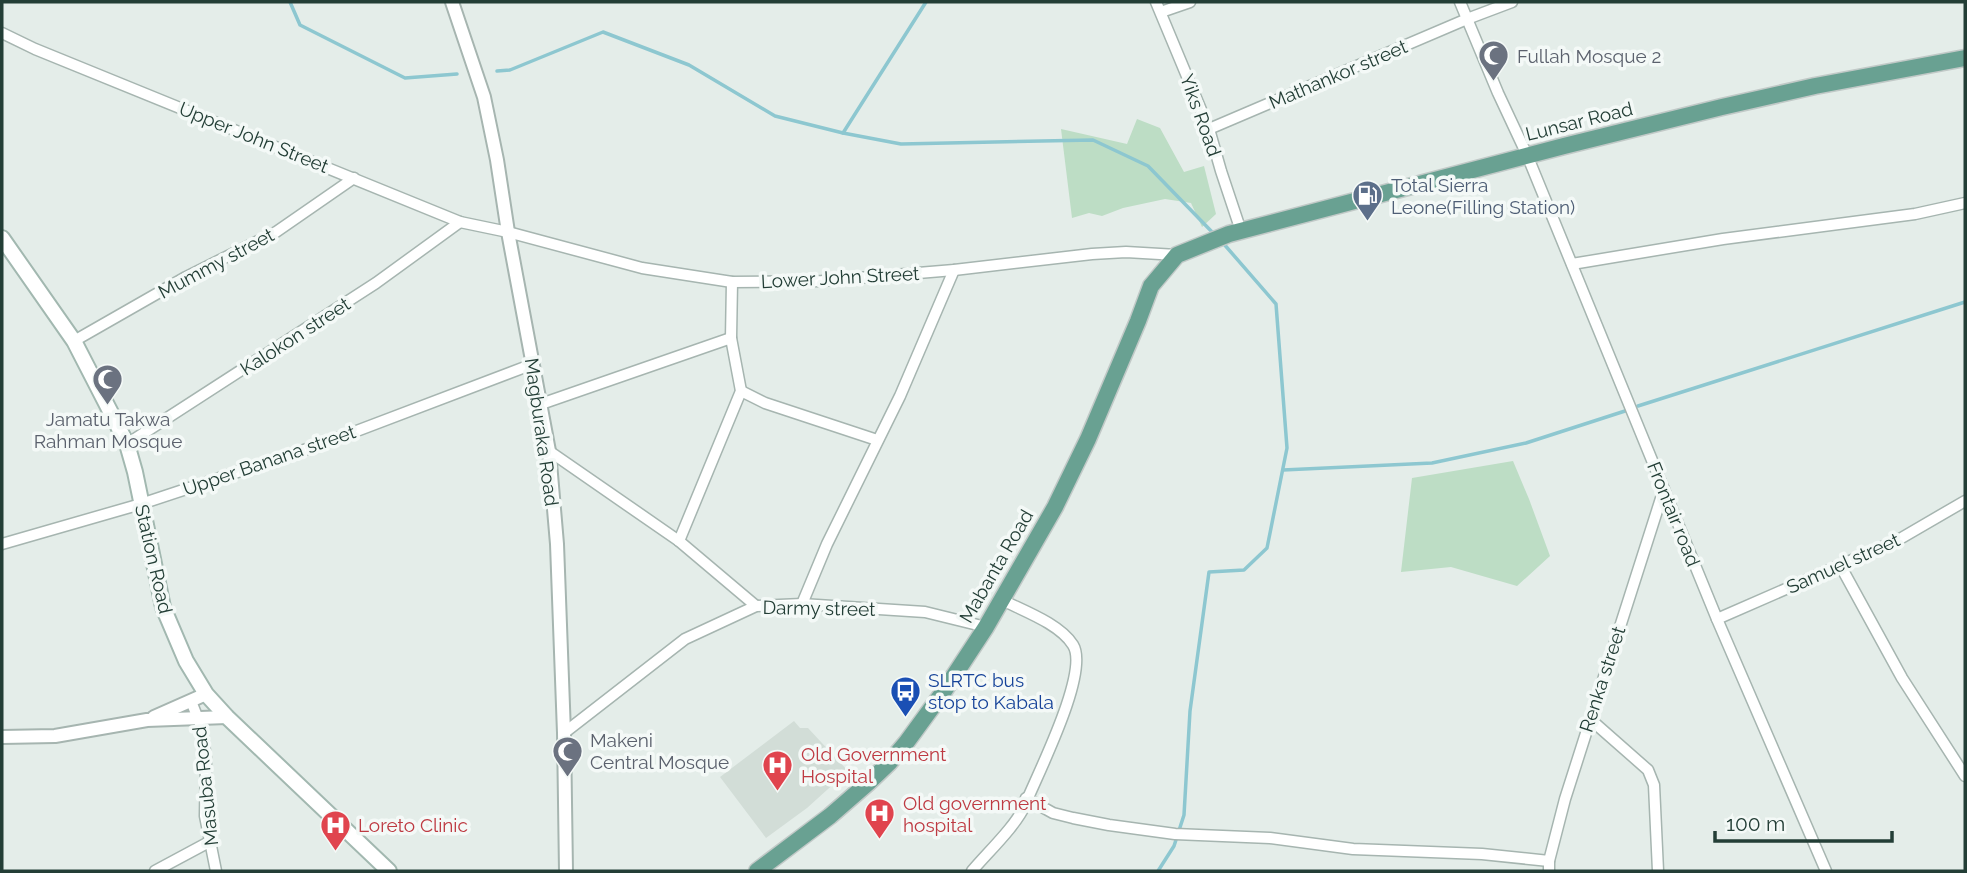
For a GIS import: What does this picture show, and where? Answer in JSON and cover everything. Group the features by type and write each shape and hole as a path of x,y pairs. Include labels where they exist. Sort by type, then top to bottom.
{"main road":[{"name":"Lunsar Road","path":"1207,242 1527,155 1723,107 1815,86 1965,58"},
{"name":"Station Road","path":"2,238 74,341 127,444 163,607 186,661 206,694 389,871"},
{"name":"Mabanta Road","path":"757,871 830,816 889,763 944,691 986,627 1055,507 1088,439 1151,286 1177,255 1207,242"}],"street":[{"name":"Magburaka Road","path":"452,2 484,97 549,451 557,544 566,871"},
{"name":"Yiks Road","path":"1156,2 1209,129 1235,233"},
{"path":"1161,12 1190,2"},
{"name":"Frontair road","path":"1461,2 1527,155 1717,619 1826,871"},
{"path":"1467,19 1512,2"},
{"name":"Mathankor street","path":"1209,129 1467,19"},
{"name":"Upper John Street","path":"2,33 35,49 460,222 508,232"},
{"name":"Mummy street","path":"74,341 186,277 276,232 354,178"},
{"path":"1572,264 1723,239 1915,214 1965,203"},
{"name":"Kalokon street","path":"127,444 376,283 460,222"},
{"name":"Lower John Street","path":"508,232 642,268 732,282 822,281 954,270 1092,254 1126,252 1177,255"},
{"path":"802,604 827,544 900,396 954,270"},
{"path":"679,541 741,391 731,338 732,282"},
{"path":"541,404 731,338"},
{"name":"Upper Banana street","path":"2,544 141,504 325,443 533,364"},
{"path":"741,391 765,403 877,440"},
{"path":"549,451 679,541 756,606"},
{"name":"Renka street","path":"1549,866 1564,799 1664,489"},
{"name":"Samuel street","path":"1717,619 1898,540 1965,501"},
{"path":"1840,565 1902,678 1965,776"},
{"path":"972,871 1025,804 1060,725 1077,666 1077,653 1066,635 1002,600"},
{"name":"Darmy street","path":"564,733 685,639 756,606 802,604 925,612 986,627"},
{"path":"147,720 206,694"},
{"name":"Masuba Road","path":"191,701 202,729 205,816 216,871"},
{"path":"2,737 55,736 147,720 227,717"},
{"path":"1590,719 1648,770 1654,785 1658,871"},
{"path":"1026,798 1053,813 1073,818 1178,834 1270,838 1353,849 1482,854 1549,866"},
{"path":"155,871 209,842"}],"shaded area":[{"name":"Old Government Hospital","path":"794,721 800,728 808,728 848,771 807,808 766,838 720,777"}],"green space":[{"path":"1137,119 1160,128 1184,172 1204,166 1216,214 1202,227 1191,203 1165,199 1123,208 1102,216 1089,213 1072,218 1061,129 1127,144"},
{"path":"1513,461 1550,556 1517,586 1451,567 1401,572 1412,478"}],"waterway":[{"path":"290,2 300,25 405,78 457,74"},
{"path":"843,133 926,2"},
{"path":"497,71 510,70 603,32 689,65 775,116 843,133 901,144 1093,140 1148,166 1215,235"},
{"path":"1158,871 1174,846 1184,815 1190,711 1209,572 1244,570 1267,548 1287,448 1276,304 1223,243"},
{"path":"1638,406 1965,302"},
{"path":"1283,470 1432,463 1526,443 1625,411"}],"place":[{"name":"Fullah Mosque 2","path":"1494,83"},
{"name":"Total Sierra Leone(Filling Station)","path":"1368,223"},
{"name":"Jamatu Takwa Rahman Mosque","path":"108,407"},
{"name":"SLRTC bus stop to Kabala","path":"905,718"},
{"name":"Makeni Central Mosque","path":"567,778"},
{"name":"Old Government Hospital","path":"778,792"},
{"name":"Old government hospital","path":"880,841"},
{"name":"Loreto Clinic","path":"335,852"}]}
